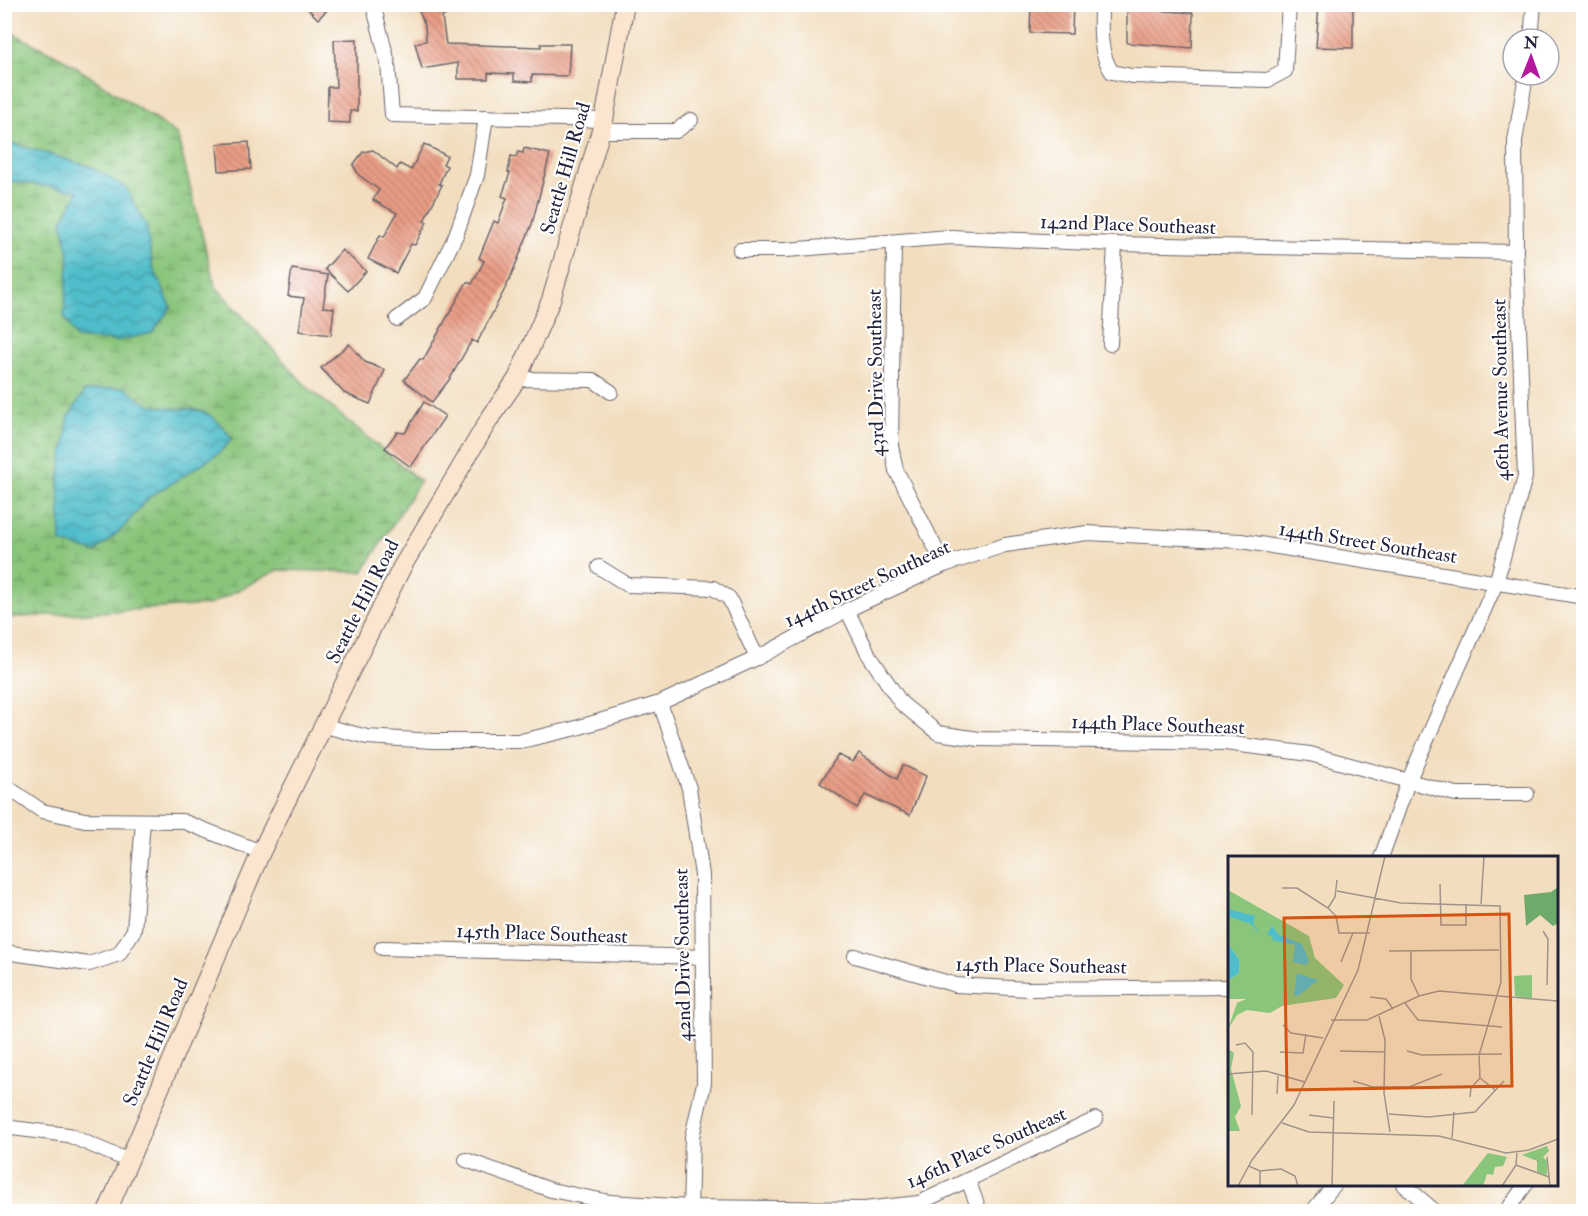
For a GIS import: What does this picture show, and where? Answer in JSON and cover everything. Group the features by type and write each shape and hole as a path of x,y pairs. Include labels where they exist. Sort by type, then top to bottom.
{"main road":[{"name":"Seattle Hill Road","path":"107,1212 261,852 402,567 490,418 518,379 551,300 603,126 625,4"}],"street":[{"path":"373,4 388,63 392,115 486,117 676,131 691,120"},
{"path":"1101,4 1100,42 1105,62 1112,72 1132,76 1268,80 1285,71 1289,4"},
{"path":"1532,27 1534,4"},
{"name":"46th Avenue Southeast","path":"1382,856 1408,782 1496,583 1525,477 1516,252 1515,141 1524,87"},
{"path":"397,319 425,298 456,235 477,175 486,117"},
{"name":"142nd Place Southeast","path":"740,250 786,250 950,237 1115,244 1516,252"},
{"name":"43rd Drive Southeast","path":"894,242 891,446 896,470 944,565"},
{"path":"1110,344 1115,244"},
{"path":"518,379 593,380 611,392"},
{"name":"144th Street Southeast","path":"325,726 367,737 434,741 521,741 573,729 660,703 757,658 847,610 944,565 1005,545 1087,533 1241,541 1584,597"},
{"path":"599,567 628,585 713,588 729,598 757,658"},
{"name":"144th Place Southeast","path":"847,610 869,655 901,703 938,733 979,739 1226,742 1310,754 1456,794 1527,794"},
{"name":"42nd Drive Southeast","path":"660,703 690,799 702,875 704,1083 692,1137 690,1209"},
{"path":"4,785 42,811 85,820 182,821 261,852"},
{"path":"4,952 89,964 119,954 134,930 143,822"},
{"name":"145th Place Southeast","path":"382,948 701,957"},
{"name":"145th Place Southeast","path":"855,956 956,985 1029,988 1228,987"},
{"name":"146th Place Southeast","path":"466,1160 551,1190 610,1202 690,1209 864,1209 919,1203 1096,1119"},
{"path":"4,1127 68,1136 129,1161"},
{"path":"968,1180 980,1212"},
{"path":"1311,1212 1334,1186"},
{"path":"1404,1186 1436,1212"},
{"path":"1506,1212 1525,1186"}],"green space":[{"path":"4,29 65,60 177,134 215,286 307,387 420,481 363,572 278,570 209,605 5,618"}],"water":[{"path":"4,141 92,167 125,187 146,225 153,267 171,307 152,333 116,341 76,338 64,316 69,255 62,221 78,191 5,180"},
{"path":"124,387 151,405 205,412 222,426 232,439 219,453 148,498 123,528 95,552 61,543 59,480 69,416 85,391"}],"building":[{"path":"303,4 333,4 318,19"},
{"path":"416,4 442,4 446,15 442,17 446,44 541,47 541,44 570,44 568,76 532,75 532,82 514,81 514,74 488,73 488,79 458,79 458,63 422,69 415,43 426,41 425,26"},
{"path":"1031,4 1073,4 1072,34 1030,33"},
{"path":"1319,4 1353,4 1353,48 1316,47"},
{"path":"1127,8 1193,13 1192,48 1127,43"},
{"path":"357,39 357,111 350,111 350,123 327,122 328,87 336,87 334,40"},
{"path":"249,142 251,169 219,171 217,144"},
{"path":"424,144 447,156 443,164 447,166 439,184 442,185 424,221 427,222 415,245 411,244 396,273 368,259 380,235 384,237 397,213 373,200 379,190 359,175 353,165 363,152 373,150 397,169 400,164 411,170"},
{"path":"524,148 550,154 532,224 509,281 477,343 472,340 449,380 432,402 404,380 420,359 423,360 467,282 472,284 484,261 479,258 494,221 498,223 507,198 502,196 510,173 508,172 511,156 516,157 518,152 523,153"},
{"path":"342,250 366,271 348,291 325,269"},
{"path":"292,269 328,275 323,307 334,308 331,335 299,331 304,298 288,296"},
{"path":"349,344 365,362 385,370 370,404 344,393 321,368"},
{"path":"424,402 445,416 411,467 385,448 397,432 405,433"},
{"path":"859,753 897,779 903,765 926,776 910,815 865,795 857,808 820,783 838,755 853,762"}]}
